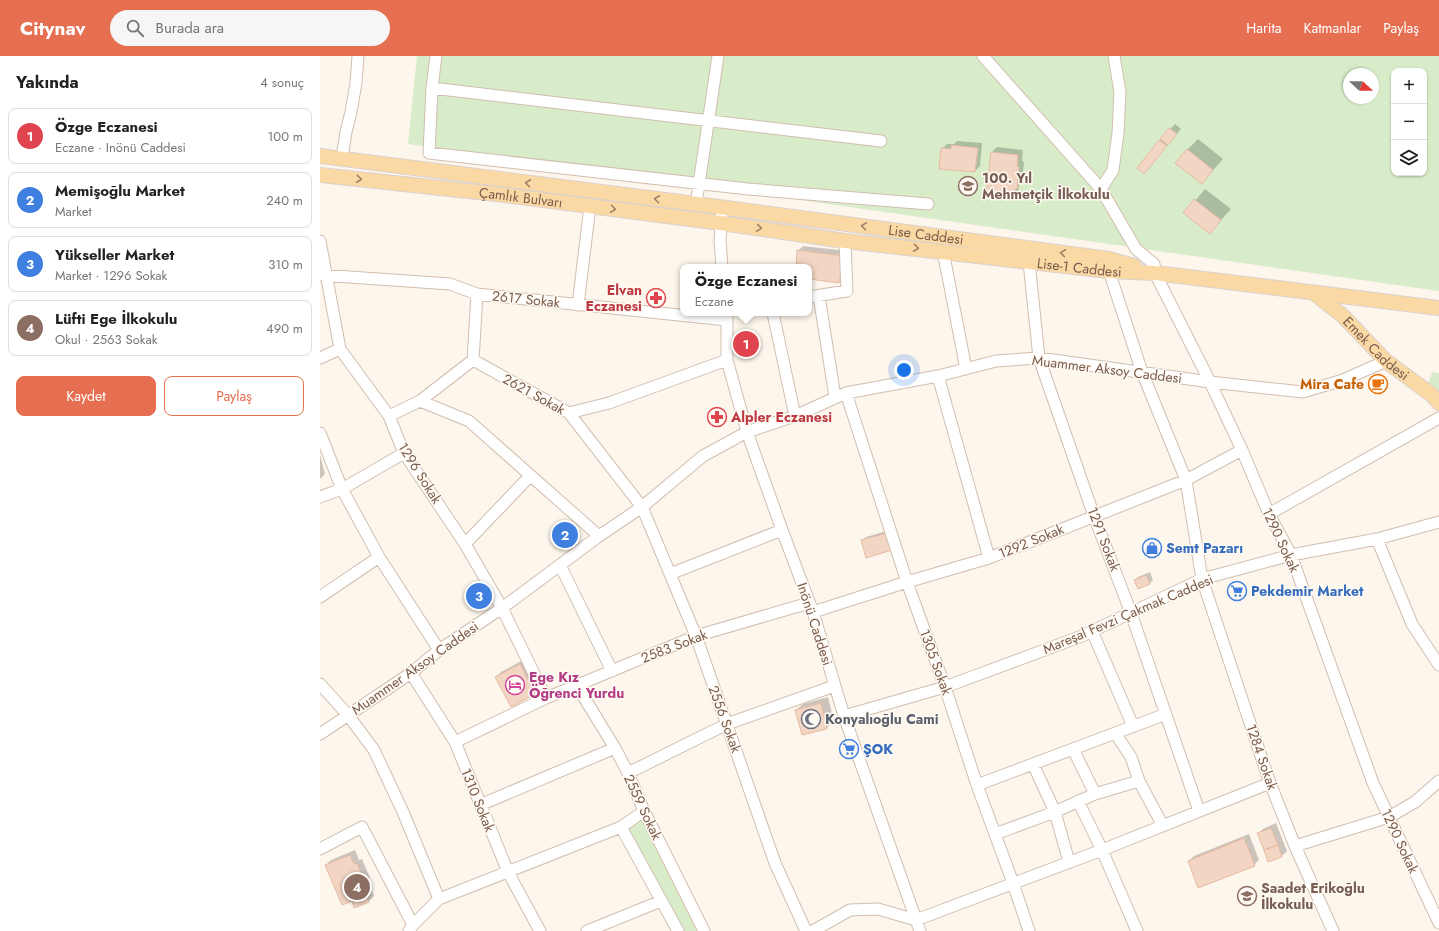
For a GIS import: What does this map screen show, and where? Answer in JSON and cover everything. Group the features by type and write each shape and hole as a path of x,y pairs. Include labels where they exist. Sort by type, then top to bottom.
{"main road":[{"name":"Çamlık Bulvarı","path":"320,156 696,204"},
{"name":"Çamlık Bulvarı","path":"320,175 496,194 720,223"},
{"name":"Lise Caddesi","path":"696,204 1109,259 1155,273"},
{"name":"Lise-1 Caddesi","path":"720,223 845,241 1109,271 1155,273 1439,308"},
{"name":"Emek Caddesi","path":"1314,293 1337,312 1386,360 1439,402"}],"street":[{"path":"342,158 356,83 358,56"},
{"path":"436,56 432,88 430,153 748,189 928,204"},
{"path":"696,204 718,56"},
{"name":"1290 Sokak","path":"983,56 1101,190 1136,249 1154,264 1155,273 1210,382 1242,450 1269,514 1291,555 1373,783 1439,923"},
{"path":"1101,190 1113,170 1118,133 1120,92 1114,56"},
{"path":"432,88 708,122 881,141"},
{"path":"578,305 590,206"},
{"path":"722,208 720,223 722,264"},
{"name":"1296 Sokak","path":"320,241 323,275 340,349 390,416 404,453 465,544 502,608 546,698"},
{"path":"835,398 814,297 847,290 845,241"},
{"path":"942,251 966,369"},
{"name":"1291 Sokak","path":"1029,262 1038,358 1094,516 1131,613 1199,811"},
{"name":"1284 Sokak","path":"1109,271 1142,372 1186,480 1202,579 1270,783 1295,846 1333,931"},
{"name":"2617 Sokak","path":"323,275 450,284 477,294 578,305 680,313"},
{"path":"390,416 420,401 473,360 477,294"},
{"path":"1337,312 1338,302 1345,297"},
{"name":"2617 Sokak","path":"715,316 727,317"},
{"path":"774,316 795,416"},
{"name":"Inönü Caddesi","path":"727,317 728,360 747,432 811,607 844,716 920,931"},
{"path":"320,358 340,349"},
{"name":"Muammer Aksoy Caddesi","path":"320,734 411,672 438,650 502,608 599,536 642,507 703,456 747,432 795,416 846,393 938,376 996,361 1038,358 1210,382 1303,392 1343,380 1386,360"},
{"name":"2621 Sokak","path":"473,360 569,413 642,507"},
{"path":"569,413 609,403 728,360"},
{"path":"938,376 988,558"},
{"name":"1305 Sokak","path":"846,393 907,582 945,687 977,785 1029,931"},
{"path":"420,401 469,421 599,536"},
{"path":"1269,514 1439,418"},
{"path":"320,433 342,489 379,557 438,650"},
{"name":"1292 Sokak","path":"811,607 907,582 988,558 1186,480 1242,450"},
{"path":"320,497 342,489 404,453"},
{"path":"465,544 530,476"},
{"name":"2556 Sokak","path":"642,507 696,636 775,863 806,931"},
{"name":"Mareşal Fevzi Çakmak Caddesi","path":"844,716 945,687 1092,631 1202,579 1291,555 1377,539 1439,522"},
{"path":"670,574 782,530"},
{"path":"1377,539 1412,624 1439,664"},
{"path":"320,597 379,557"},
{"path":"560,565 612,671"},
{"name":"2583 Sokak","path":"455,742 546,698 696,636 811,607"},
{"path":"1092,631 1133,726"},
{"name":"1310 Sokak","path":"411,672 455,742 508,872 540,931"},
{"path":"320,684 348,715 374,750 403,812 439,899"},
{"name":"2559 Sokak","path":"577,686 615,748 628,773 644,811 704,931"},
{"path":"628,773 727,724 834,686"},
{"path":"977,785 1166,714"},
{"path":"1115,733 1131,757 1138,781 1162,826"},
{"path":"480,805 615,748"},
{"path":"1073,749 1095,794"},
{"path":"1033,764 1055,812 1069,862"},
{"path":"995,834 1055,812 1095,794 1138,781"},
{"path":"1295,846 1389,817 1415,802 1439,781"},
{"path":"813,931 850,910 878,909 916,920 1102,850 1270,783"},
{"path":"1078,801 1102,850 1137,931"},
{"path":"320,849 362,827 411,928 439,899 621,827 644,811"},
{"name":"2559 Sokak","path":"621,827 678,931"},
{"path":"587,931 661,901"}],"green space":[{"path":"417,56 1439,56 1439,291 408,144"},
{"path":"1432,372 1439,373 1439,403 1426,390"},
{"path":"644,811 704,931 678,931 621,827"}],"building":[{"path":"1169,128 1177,134 1168,145 1160,139"},
{"path":"1159,140 1167,146 1144,174 1137,168"},
{"path":"951,145 978,148 975,172 939,169 941,148 951,149"},
{"path":"1187,149 1213,170 1202,184 1175,163"},
{"path":"991,152 1018,155 1017,166 1019,167 1017,189 1015,189 1014,200 986,197"},
{"path":"1194,199 1221,220 1210,234 1183,213"},
{"path":"797,250 844,256 839,283 812,279 812,264 796,264"},
{"path":"887,533 892,550 866,558 861,540"},
{"path":"1146,575 1150,584 1138,589 1134,580"},
{"name":"Ege Kız Öğrenci Yurdu","path":"520,664 535,694 511,707 495,677"},
{"name":"Konyalıoğlu Cami","path":"821,703 827,729 802,735 795,710"},
{"path":"1271,828 1278,845 1264,850 1257,833"},
{"path":"1244,838 1255,866 1198,888 1188,861"},
{"path":"1278,845 1282,857 1268,862 1264,850"},
{"path":"350,855 354,864 357,863 365,884 362,885 366,895 342,905 325,865"},
{"path":"366,895 369,902 354,908 352,901"}],"place":[{"name":"100. Yıl Mehmetçik İlkokulu","path":"968,186"},
{"name":"Elvan Eczanesi","path":"656,298"},
{"name":"Özge Eczanesi","path":"746,344"},
{"name":"Mira Cafe","path":"1378,384"},
{"name":"Alpler Eczanesi","path":"717,417"},
{"name":"Memişoğlu Market","path":"565,535"},
{"name":"Semt Pazarı","path":"1152,548"},
{"name":"Pekdemir Market","path":"1237,591"},
{"name":"Yükseller Market","path":"479,596"},
{"name":"Ege Kız Öğrenci Yurdu","path":"515,685"},
{"name":"Konyalıoğlu Cami","path":"811,719"},
{"name":"ŞOK","path":"849,749"},
{"name":"Lüfti Ege İlkokulu","path":"357,887"},
{"name":"Saadet Erikoğlu İlkokulu","path":"1247,896"}]}
